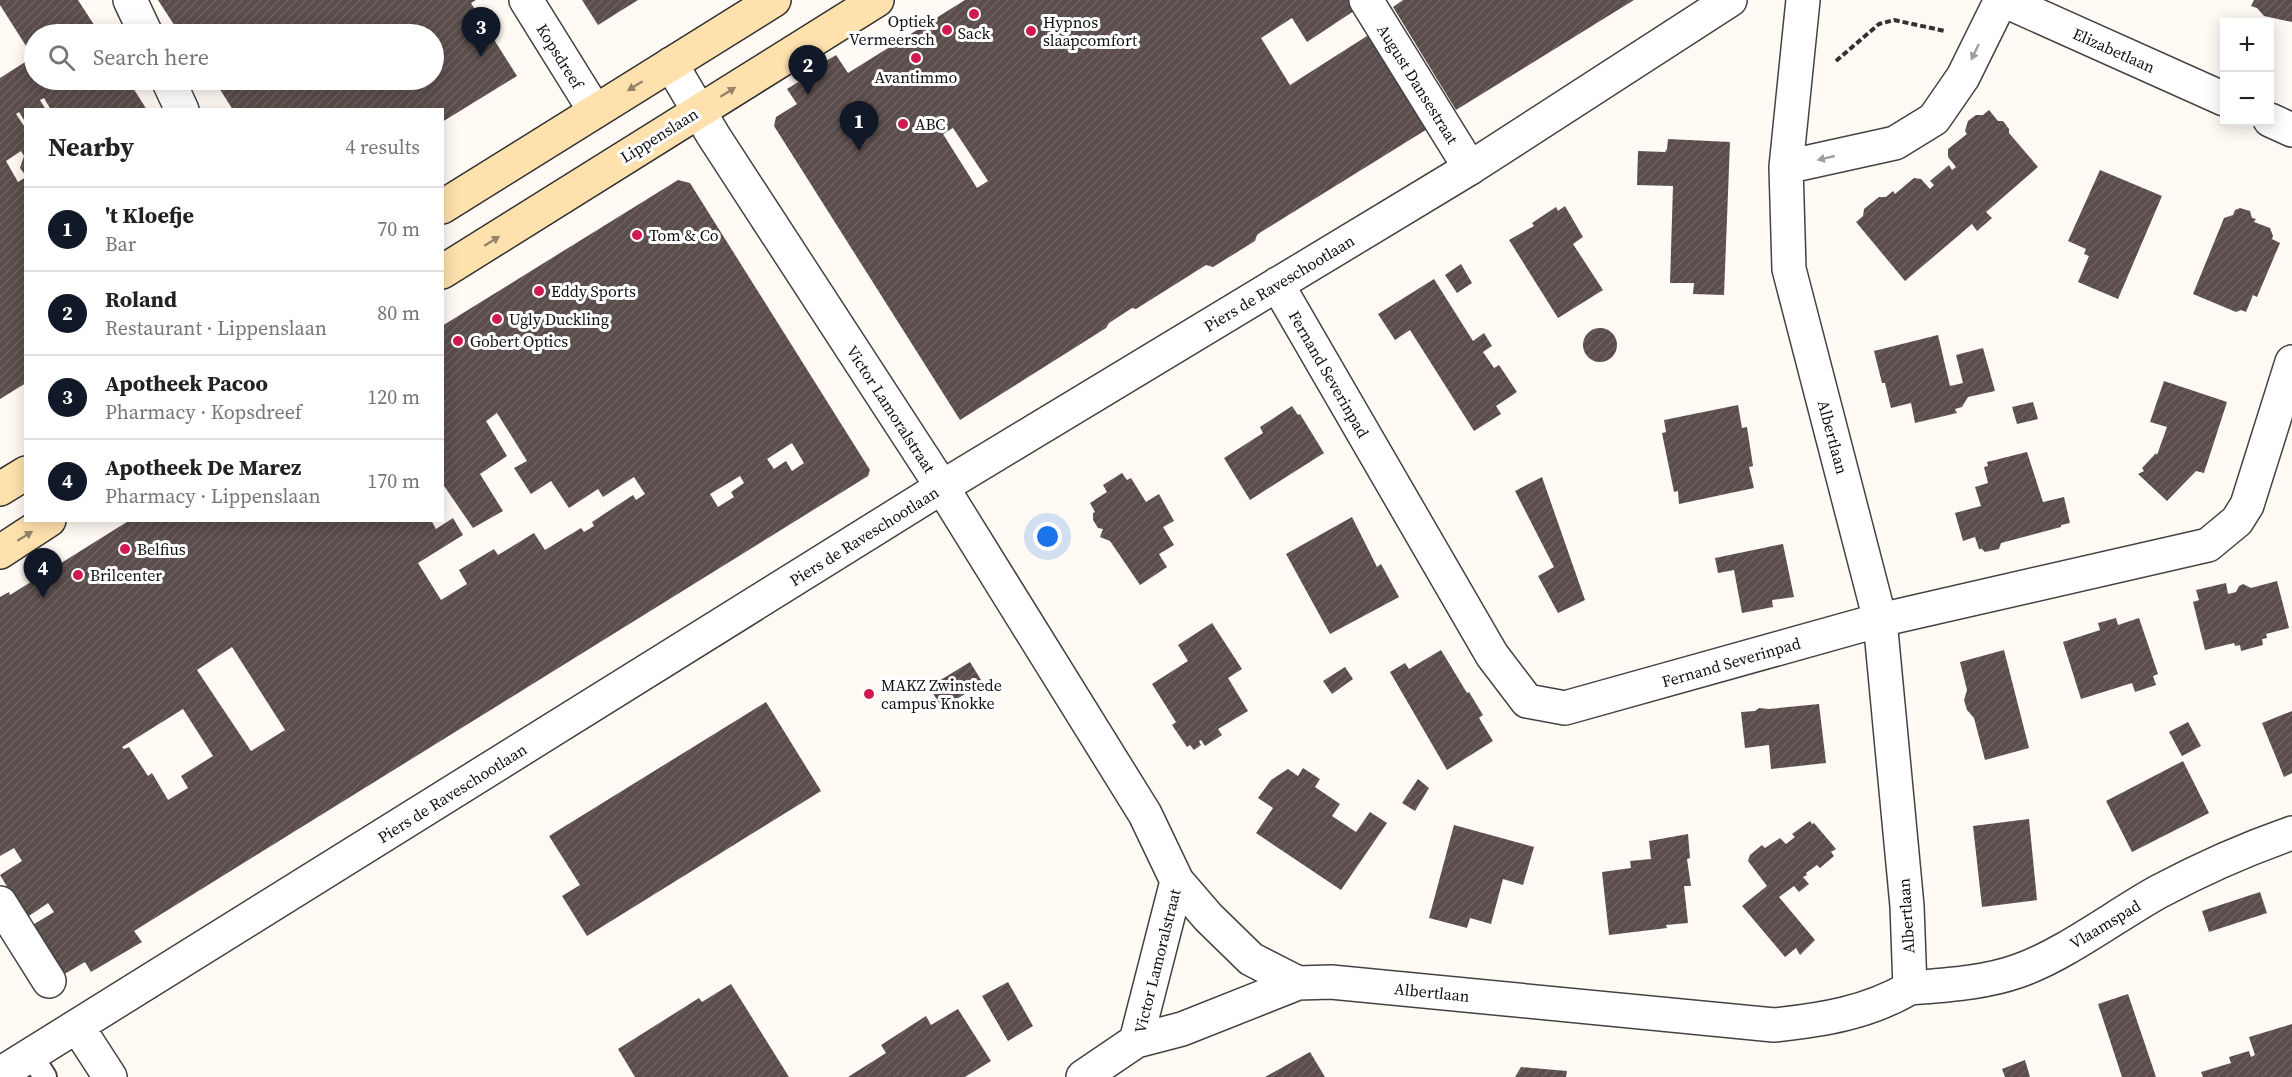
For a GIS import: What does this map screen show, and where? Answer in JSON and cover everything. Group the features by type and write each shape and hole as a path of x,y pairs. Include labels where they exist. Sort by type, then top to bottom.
{"main road":[{"path":"444,206 774,0"},
{"name":"Lippenslaan","path":"444,271 877,0"},
{"path":"0,489 24,474"},
{"path":"0,552 47,522"}],"street":[{"path":"130,0 141,24"},
{"name":"Kopsdreef","path":"526,0 595,111"},
{"name":"August Dansestraat","path":"1366,0 1470,168"},
{"name":"Piers de Raveschootlaan","path":"0,1074 38,1066 77,1026 942,487 1470,168 1730,0"},
{"name":"Albertlaan","path":"1083,1077 1137,1041 1182,1029 1298,983 1331,982 1774,1025 1822,1020 1850,1014 1889,1000 1910,988 1907,906 1880,620 1789,269 1786,167 1803,0"},
{"path":"1786,167 1895,143 1934,119 1963,77 2002,0"},
{"name":"Elizabetlaan","path":"2002,0 2220,97"},
{"name":"Victor Lamoralstraat","path":"671,64 698,111 942,487 1145,814 1178,881 1208,917 1251,959 1298,983"},
{"path":"173,90 181,108"},
{"path":"2274,122 2292,130"},
{"name":"Fernand Severinpad","path":"1277,284 1491,655 1527,701 1565,708 1880,620 2208,545 2237,521 2247,505 2292,362"},
{"name":"Vlaamspad","path":"1910,988 1991,978 2020,971 2186,878 2250,848 2292,833"},
{"name":"Victor Lamoralstraat","path":"1137,1041 1178,881"},
{"path":"0,903 49,981"},
{"path":"77,1026 110,1077"}],"path":[{"path":"1793,96 1818,88 1838,59 1879,24 1894,20 1942,30 1979,45"}],"building":[{"path":"0,0 78,0 94,24 24,24 24,43 0,5"},
{"path":"158,0 476,0 471,3 517,76 444,121 444,108 232,108 220,90 444,90 444,24 174,24"},
{"path":"582,0 638,0 598,25"},
{"path":"965,0 1360,0 1363,5 1307,42 1292,18 1261,38 1290,85 1378,29 1437,123 1261,232 1255,241 1213,267 1206,265 1136,309 1132,308 1109,323 1106,328 960,420 774,126 776,117 797,104 787,89 813,73 811,70 836,55 848,73","holes":["953,128 988,181 977,188 943,134"]},
{"path":"1403,0 1634,0 1456,110 1393,7"},
{"path":"2254,0 2292,0 2292,22 2264,16 2257,8 2251,6"},
{"path":"24,63 24,90 134,90 146,108 50,108 44,98 40,100 45,108 24,108 24,120 19,112 16,114 24,126 24,156 21,151 6,161 18,182 24,178 24,384 0,399 0,78"},
{"path":"1989,110 1998,121 2003,121 2009,133 2038,167 1986,212 1992,218 1977,231 1972,224 1905,281 1856,222 1863,216 1864,209 1879,197 1886,197 1893,191 1895,194 1914,178 1921,179 1930,189 1934,185 1930,181 1949,165 1952,170 1956,167 1948,157 1948,149 1967,134 1965,131 1968,121"},
{"path":"1668,139 1730,142 1724,295 1693,294 1694,283 1670,283 1673,186 1637,185 1638,151 1665,152"},
{"path":"24,156 24,173 20,168"},
{"path":"2100,170 2162,196 2118,299 2078,282 2089,256 2084,254 2086,249 2068,241"},
{"path":"678,180 690,183 870,470 868,476 134,931 142,942 91,972 85,962 61,976 31,926 54,912 48,903 26,918 0,875 22,861 14,848 0,856 0,597 9,592 10,595 127,522 432,522 436,529 453,518 463,535 418,563 441,600 467,584 459,570 494,549 498,555 534,533 545,550 581,528 584,532 594,526 592,522 633,495 636,500 645,494 634,477 603,497 598,489 569,508 551,481 531,494 514,468 527,461 497,413 486,421 507,456 480,474 503,511 473,528 444,486 444,325","holes":["792,443 804,463 792,471 786,461 774,469 767,459","740,476 744,483 731,492 734,497 718,507 710,494","232,647 285,730 251,751 197,670","183,709 213,756 181,776 188,788 168,800 152,773 148,776 129,747 124,749 122,747"]},
{"path":"1565,206 1583,237 1573,244 1603,290 1558,318 1509,240 1534,226 1532,223 1556,207 1558,211"},
{"path":"2240,208 2250,211 2252,218 2256,219 2254,222 2270,228 2272,239 2280,243 2257,297 2253,295 2246,312 2241,310 2236,312 2193,294 2224,218 2233,215 2235,210"},
{"path":"1461,264 1472,283 1457,293 1445,275"},
{"path":"1434,279 1473,341 1484,333 1492,346 1483,352 1494,368 1499,365 1517,392 1496,406 1501,414 1474,431 1410,330 1395,340 1378,314"},
{"path":"1600,328 1612,333 1617,345 1612,357 1600,362 1588,357 1583,345 1588,333"},
{"path":"1938,335 1950,386 1963,383 1956,355 1983,348 1995,391 1968,397 1962,407 1955,409 1957,413 1915,423 1911,403 1891,408 1874,351"},
{"path":"2164,381 2227,402 2204,473 2196,471 2167,501 2138,474 2144,471 2142,468 2156,453 2157,455 2167,427 2150,422"},
{"path":"2033,402 2038,419 2017,424 2012,407"},
{"path":"1738,405 1742,428 1747,427 1753,466 1749,467 1754,488 1679,504 1678,491 1674,492 1662,433 1666,432 1664,420"},
{"path":"1292,406 1298,415 1300,414 1324,453 1250,500 1224,458 1263,433 1260,427"},
{"path":"2027,452 2043,502 2064,497 2070,523 2001,543 1999,549 1985,552 1979,549 1975,537 1963,541 1955,513 1981,506 1975,487 1988,483 1984,467 1988,466 1987,462"},
{"path":"1122,473 1127,480 1131,478 1146,502 1159,494 1174,521 1163,527 1174,545 1159,554 1167,567 1140,585 1110,541 1100,537 1103,529 1098,528 1093,520 1095,512 1090,503 1107,492 1103,485"},
{"path":"1542,477 1585,600 1558,613 1538,576 1554,567 1515,491"},
{"path":"1352,517 1377,567 1381,564 1399,597 1330,634 1286,554"},
{"path":"1783,544 1794,597 1772,600 1773,607 1742,613 1734,570 1718,573 1715,558"},
{"path":"2277,581 2289,628 2266,634 2267,638 2262,639 2263,645 2241,651 2240,645 2235,646 2234,643 2205,650 2193,602 2199,600 2196,590 2226,583 2228,594 2236,592 2243,584 2251,588"},
{"path":"2116,618 2118,625 2139,618 2158,674 2153,676 2156,685 2135,692 2132,683 2081,699 2063,642 2100,630 2098,623"},
{"path":"1212,623 1242,669 1228,678 1248,711 1218,729 1222,735 1205,746 1201,740 1199,741 1201,745 1194,750 1190,745 1187,747 1172,725 1176,722 1152,684 1188,661 1178,645"},
{"path":"1441,650 1483,715 1479,718 1493,741 1447,770 1390,672 1405,663 1409,669"},
{"path":"2004,650 2029,748 1985,760 1974,718 1967,710 1964,700 1967,690 1960,662"},
{"path":"970,662 983,683 942,708 929,687"},
{"path":"1345,667 1353,679 1332,694 1323,681"},
{"path":"766,702 821,791 587,936 562,896 580,885 549,836"},
{"path":"1819,704 1826,763 1771,769 1769,745 1745,748 1741,712 1755,711 1759,708"},
{"path":"2292,711 2292,773 2284,777 2262,723"},
{"path":"2188,722 2201,746 2182,756 2169,732"},
{"path":"2183,761 2209,813 2132,852 2106,801"},
{"path":"1303,768 1320,779 1315,787 1340,804 1332,816 1356,832 1370,812 1387,823 1341,890 1256,833 1273,808 1258,798 1271,780 1288,769 1298,776"},
{"path":"1418,779 1429,788 1415,811 1402,803"},
{"path":"2029,819 2037,900 1982,907 1973,826"},
{"path":"1810,821 1836,849 1831,852 1834,856 1820,868 1817,865 1806,873 1807,875 1803,877 1809,884 1799,892 1794,886 1779,897 1815,940 1800,955 1796,948 1785,957 1742,906 1767,886 1748,861 1750,855 1762,845 1765,848 1780,838 1786,844 1795,837 1792,834"},
{"path":"1454,825 1534,847 1523,885 1503,879 1491,924 1470,918 1467,928 1429,918"},
{"path":"1688,834 1690,858 1687,859 1691,886 1684,886 1688,923 1609,935 1602,872 1631,868 1630,861 1651,859 1649,841"},
{"path":"2260,892 2267,913 2209,932 2202,911"},
{"path":"1008,982 1033,1026 1008,1041 982,996"},
{"path":"731,984 789,1077 635,1077 618,1049 699,998 702,1002"},
{"path":"2128,994 2156,1077 2122,1077 2098,1004"},
{"path":"958,1009 991,1061 965,1077 848,1077 886,1053 881,1045 926,1016 931,1025"},
{"path":"2292,1024 2292,1077 2203,1077 2201,1072 2231,1063 2229,1057 2249,1051 2251,1057 2255,1055 2249,1037"},
{"path":"1310,1052 1325,1077 1265,1077"},
{"path":"2025,1060 2030,1077 2005,1077 2002,1069"},
{"path":"1521,1067 1567,1071 1566,1077 1515,1077"}],"place":[{"name":"Sack","path":"974,14"},
{"name":"Optiek Vermeersch","path":"947,30"},
{"name":"Hypnos slaapcomfort","path":"1031,31"},
{"name":"Apotheek Pacoo","path":"481,57"},
{"name":"Avantimmo","path":"916,58"},
{"name":"Roland","path":"808,95"},
{"name":"ABC","path":"903,124"},
{"name":"'t Kloefje","path":"859,151"},
{"name":"Tom & Co","path":"637,235"},
{"name":"Eddy Sports","path":"539,291"},
{"name":"Ugly Duckling","path":"497,319"},
{"name":"Gobert Optics","path":"458,341"},
{"name":"Belfius","path":"125,549"},
{"name":"Brilcenter","path":"78,575"},
{"name":"Apotheek De Marez","path":"43,598"},
{"name":"MAKZ Zwinstede campus Knokke","path":"869,694"}]}
